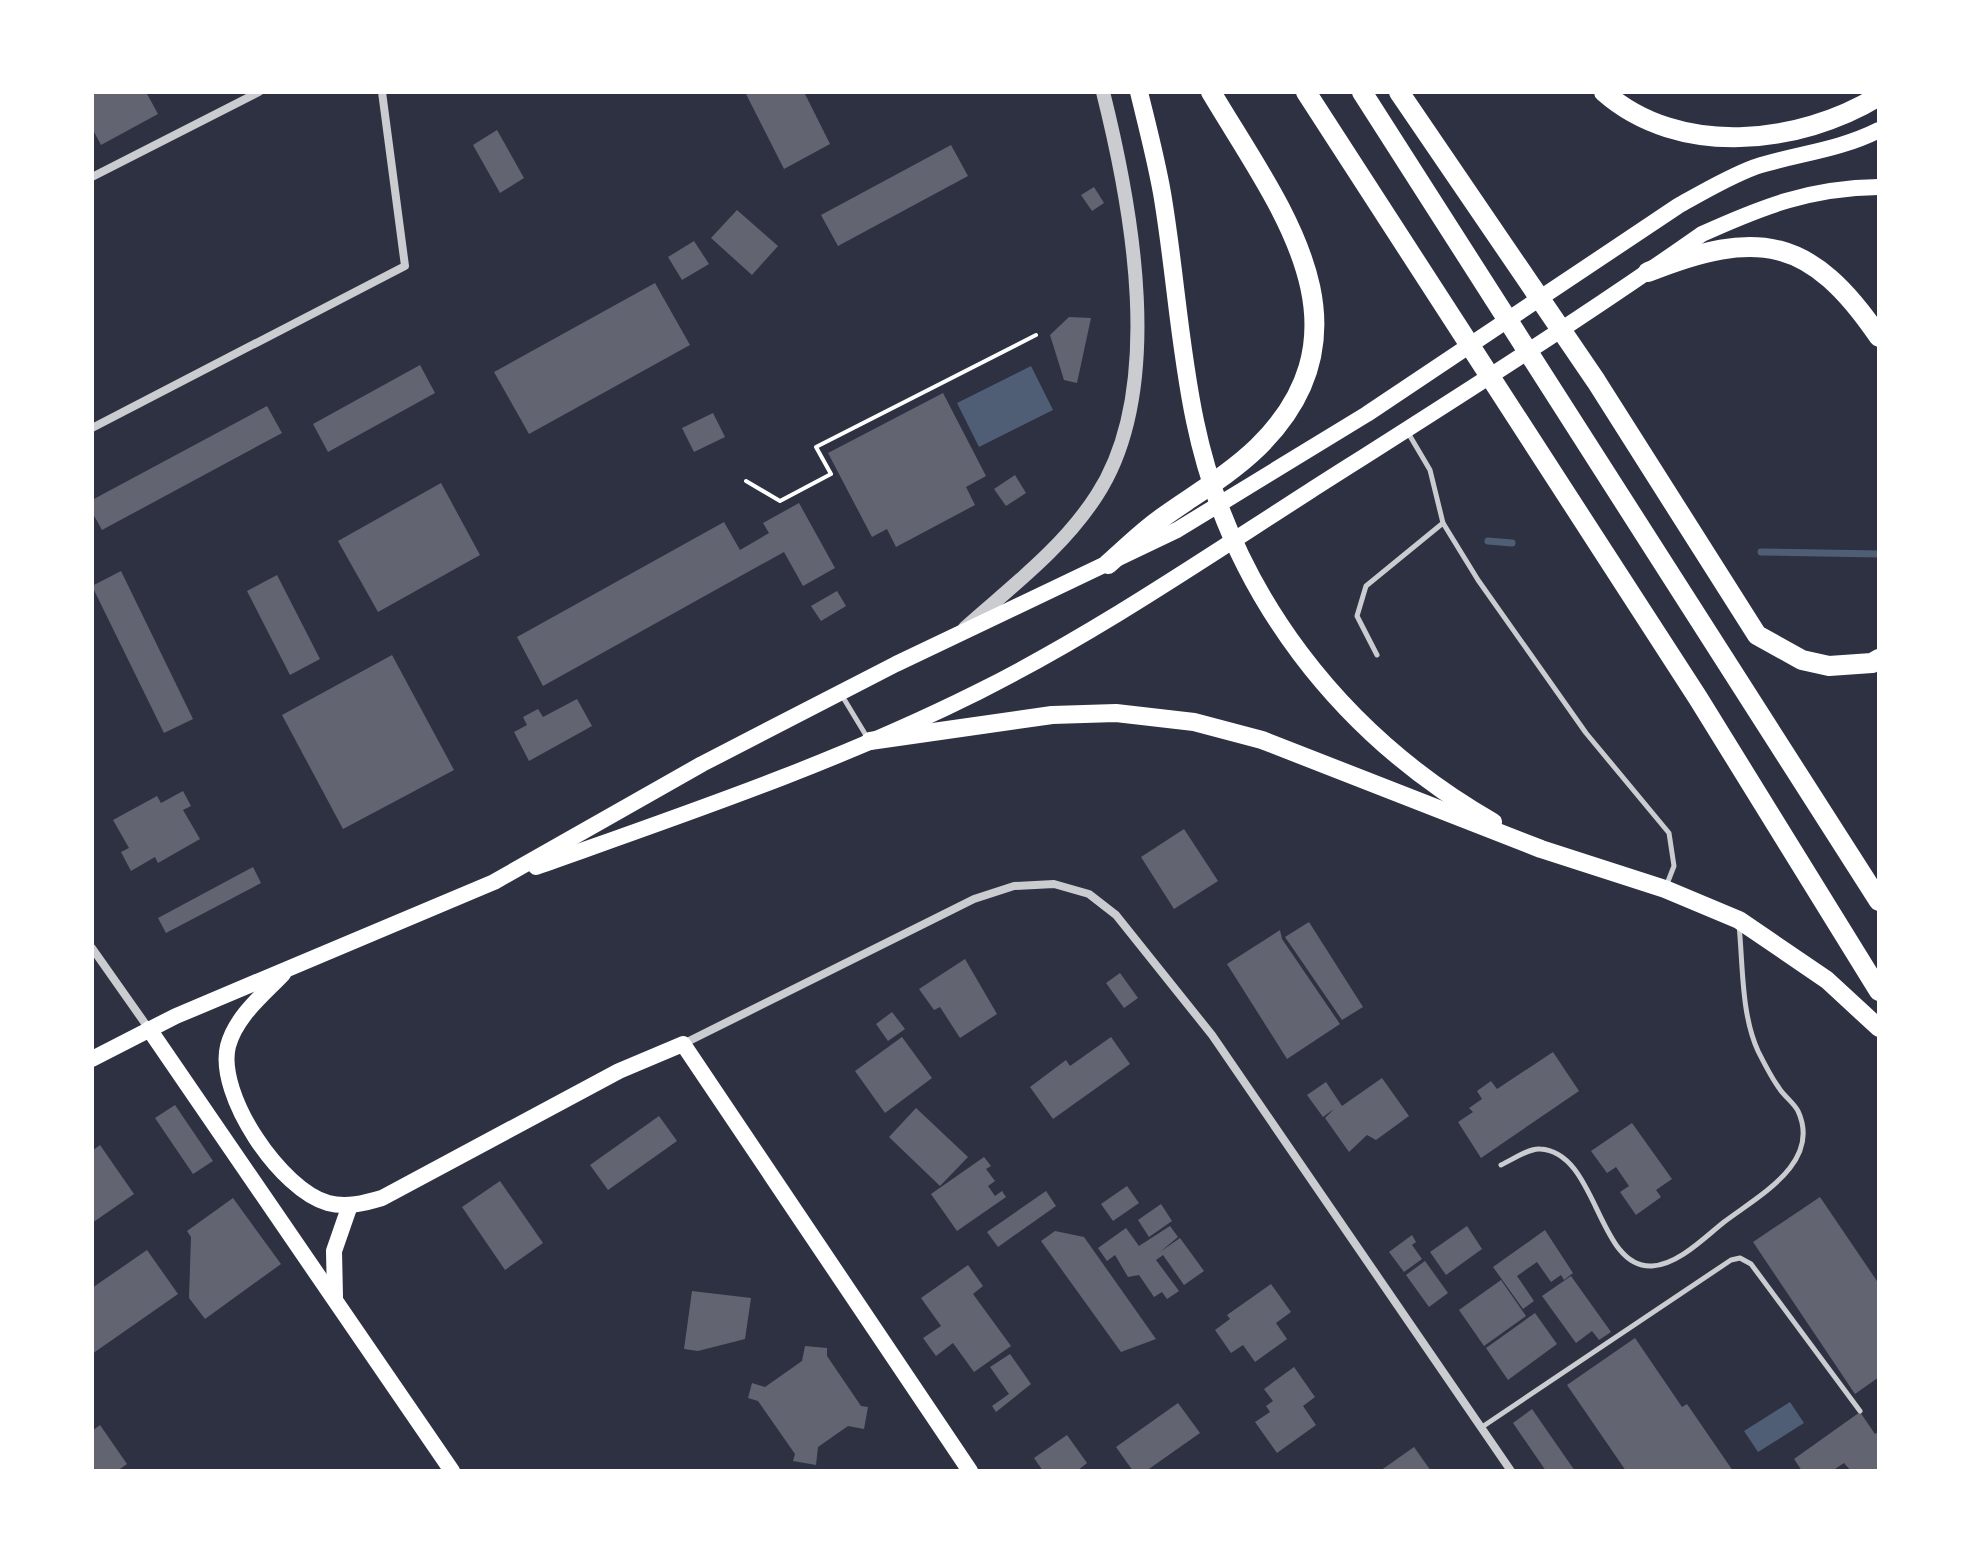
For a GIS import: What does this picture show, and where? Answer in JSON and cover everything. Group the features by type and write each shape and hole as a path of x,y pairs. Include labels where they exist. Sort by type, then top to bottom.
{"highway":[{"path":"1139,92 1162,193 1176,315 1195,422 1211,484 1247,570 1279,628 1325,688 1370,734 1421,778 1541,849"},
{"path":"1108,564 1157,521 1225,475 1258,447 1289,409 1311,359 1314,315 1310,276 1296,237 1211,92"},
{"path":"1306,92 1400,243 1698,698 1879,991"},
{"path":"1362,92 1879,901"},
{"path":"1399,92 1473,195 1596,381 1757,635 1802,660 1829,666 1872,663 1879,659"},
{"path":"1604,92 1640,119 1662,127 1689,135 1738,138 1824,123 1853,112 1879,96"},
{"path":"1648,272 1719,248 1754,247 1787,252 1816,265 1833,278 1879,337"},
{"path":"870,741 1052,715 1116,713 1194,722 1262,740 1541,849 1665,889 1739,920 1777,943 1827,980 1879,1028"}],"main road":[{"path":"494,882 702,764 959,633 1177,530 1287,464 1689,199 1757,167 1848,146 1879,130"},
{"path":"92,1059 149,1029 494,882 720,802 870,741 977,693 1074,641 1406,430 1702,234 1770,203 1833,188 1879,187"},
{"path":"290,967 244,1014 228,1048 227,1078 241,1113 269,1154 310,1195 329,1203 350,1205 382,1198 619,1071 683,1044 970,1471"},
{"path":"149,1029 452,1471"},
{"path":"336,1299 334,1251 350,1205"}],"street":[{"path":"92,177 259,92"},
{"path":"92,428 405,266 382,92"},
{"path":"959,633 1060,544 1098,493 1121,447 1135,380 1134,291 1122,177 1103,92"},
{"path":"683,1044 974,899 1027,885 1054,884 1089,894 1116,915 1145,948 1212,1035 1511,1471"},
{"path":"92,948 149,1029"}],"lane":[{"path":"1406,430 1430,470 1443,523 1533,661 1586,733 1669,833 1674,866 1665,889"},
{"path":"1377,655 1357,616 1366,586 1443,523"},
{"path":"840,693 870,741"},
{"path":"1501,1165 1538,1148 1555,1153 1569,1164 1589,1191 1617,1248 1635,1261 1653,1266 1683,1254 1790,1172 1804,1136 1798,1111 1778,1087 1757,1049 1750,1025 1739,920"},
{"path":"1482,1427 1731,1260 1740,1258 1751,1264 1860,1411"}],"path":[{"path":"746,481 780,501 831,474 816,447 1036,335"}],"water":[{"path":"1031,366 1053,410 979,447 957,403"},
{"path":"1790,1402 1804,1423 1758,1452 1744,1431"}],"building":[{"path":"92,92 146,92 158,114 101,145 92,128"},
{"path":"745,92 804,92 830,144 784,169"},
{"path":"497,130 524,178 500,193 473,145"},
{"path":"951,145 968,176 838,246 821,215"},
{"path":"1094,187 1104,203 1092,211 1081,195"},
{"path":"737,210 778,246 752,275 711,238"},
{"path":"694,241 709,264 682,280 668,257"},
{"path":"655,283 690,345 529,434 494,372"},
{"path":"1069,317 1091,318 1077,383 1064,380 1050,335"},
{"path":"420,365 435,393 328,452 313,424"},
{"path":"943,393 986,476 966,487 975,505 896,547 887,529 872,537 828,453"},
{"path":"267,406 282,433 102,530 92,512 92,500"},
{"path":"713,413 725,437 694,452 682,428"},
{"path":"1015,475 1026,493 1006,506 994,489"},
{"path":"441,483 480,555 378,612 338,541"},
{"path":"799,503 835,568 803,586 784,552 543,686 517,637 724,522 740,550 769,533 763,523"},
{"path":"121,571 193,719 164,733 92,586"},
{"path":"277,575 320,659 290,675 247,591"},
{"path":"837,591 846,606 821,621 811,606"},
{"path":"392,655 454,770 343,829 282,715"},
{"path":"577,699 592,726 529,761 514,732 527,725 523,717 538,709 543,717"},
{"path":"183,791 191,806 183,810 200,839 158,863 155,857 131,871 121,852 129,848 113,820 157,796 161,803"},
{"path":"1184,829 1218,881 1174,909 1141,857"},
{"path":"253,867 261,883 166,933 158,918"},
{"path":"1309,922 1363,1007 1342,1020 1285,937"},
{"path":"1280,930 1282,939 1340,1024 1287,1059 1227,964"},
{"path":"965,959 997,1014 960,1038 940,1007 934,1010 919,989"},
{"path":"1120,973 1138,998 1124,1008 1106,983"},
{"path":"892,1012 905,1029 888,1041 876,1024"},
{"path":"902,1037 932,1078 885,1113 855,1071"},
{"path":"1111,1037 1130,1064 1053,1119 1030,1087 1066,1060 1070,1066"},
{"path":"1553,1052 1579,1091 1481,1158 1458,1122 1473,1112 1469,1108 1482,1099 1477,1091 1491,1081 1497,1089"},
{"path":"1382,1078 1409,1116 1376,1140 1367,1135 1349,1152 1325,1118 1334,1109 1323,1117 1307,1095 1326,1082 1342,1106"},
{"path":"175,1105 213,1161 193,1174 155,1118"},
{"path":"916,1108 968,1157 940,1186 889,1137"},
{"path":"659,1116 677,1141 608,1190 590,1165"},
{"path":"1632,1123 1672,1179 1656,1190 1661,1197 1636,1215 1620,1192 1629,1186 1616,1167 1607,1173 1591,1151"},
{"path":"100,1145 134,1194 92,1223 92,1151"},
{"path":"984,1157 991,1166 986,1169 995,1181 988,1186 995,1196 1002,1191 1006,1197 957,1231 931,1194"},
{"path":"500,1181 543,1243 505,1270 462,1207"},
{"path":"1127,1186 1139,1203 1113,1221 1101,1204"},
{"path":"1046,1191 1056,1206 998,1247 987,1232"},
{"path":"1820,1197 1879,1284 1879,1377 1855,1394 1753,1242"},
{"path":"233,1198 281,1264 205,1319 189,1298 191,1237 187,1231"},
{"path":"1161,1204 1172,1221 1149,1237 1138,1220"},
{"path":"1170,1226 1178,1237 1160,1252 1180,1238 1204,1271 1184,1285 1163,1255 1156,1260 1179,1291 1167,1299 1162,1292 1154,1297 1139,1275 1128,1277 1115,1255 1107,1261 1098,1248 1126,1228 1139,1246"},
{"path":"1467,1226 1482,1249 1446,1275 1430,1252"},
{"path":"1545,1230 1573,1273 1564,1280 1561,1275 1551,1282 1537,1262 1517,1276 1534,1301 1523,1309 1493,1267"},
{"path":"1055,1231 1084,1237 1156,1339 1121,1352 1041,1241"},
{"path":"1412,1235 1416,1242 1412,1245 1422,1259 1404,1272 1389,1252"},
{"path":"147,1250 178,1294 92,1354 92,1288"},
{"path":"1425,1261 1448,1293 1429,1307 1406,1275"},
{"path":"968,1265 983,1286 973,1294 1011,1346 974,1372 953,1343 936,1356 923,1338 941,1326 921,1298"},
{"path":"1571,1276 1611,1332 1599,1340 1592,1331 1576,1343 1542,1296"},
{"path":"1501,1280 1526,1316 1484,1346 1459,1310"},
{"path":"1271,1284 1291,1312 1276,1323 1287,1339 1255,1362 1243,1345 1231,1353 1215,1330 1230,1319 1227,1315"},
{"path":"692,1291 751,1298 745,1339 698,1351 684,1349"},
{"path":"1535,1313 1557,1344 1508,1380 1486,1348"},
{"path":"1635,1338 1682,1407 1687,1404 1733,1471 1626,1471 1567,1385"},
{"path":"805,1346 827,1348 827,1356 861,1406 868,1407 864,1429 848,1426 818,1447 816,1465 793,1461 795,1454 758,1401 748,1398 752,1383 765,1387 802,1361"},
{"path":"1010,1354 1031,1384 996,1412 992,1406 1009,1394 990,1367"},
{"path":"1294,1367 1315,1397 1303,1406 1316,1425 1277,1453 1255,1422 1270,1412 1266,1406 1273,1401 1264,1389"},
{"path":"1178,1403 1200,1433 1146,1471 1133,1471 1116,1447"},
{"path":"1532,1409 1575,1471 1546,1471 1513,1423"},
{"path":"1860,1412 1875,1434 1879,1431 1879,1471 1851,1471 1844,1463 1832,1471 1802,1471 1794,1459"},
{"path":"100,1425 127,1464 117,1471 92,1471 92,1431"},
{"path":"1067,1435 1087,1463 1077,1471 1043,1471 1034,1458"},
{"path":"1414,1447 1431,1471 1380,1471"}],"waterway":[{"path":"1488,541 1512,543"},
{"path":"1761,552 1879,554"}]}
